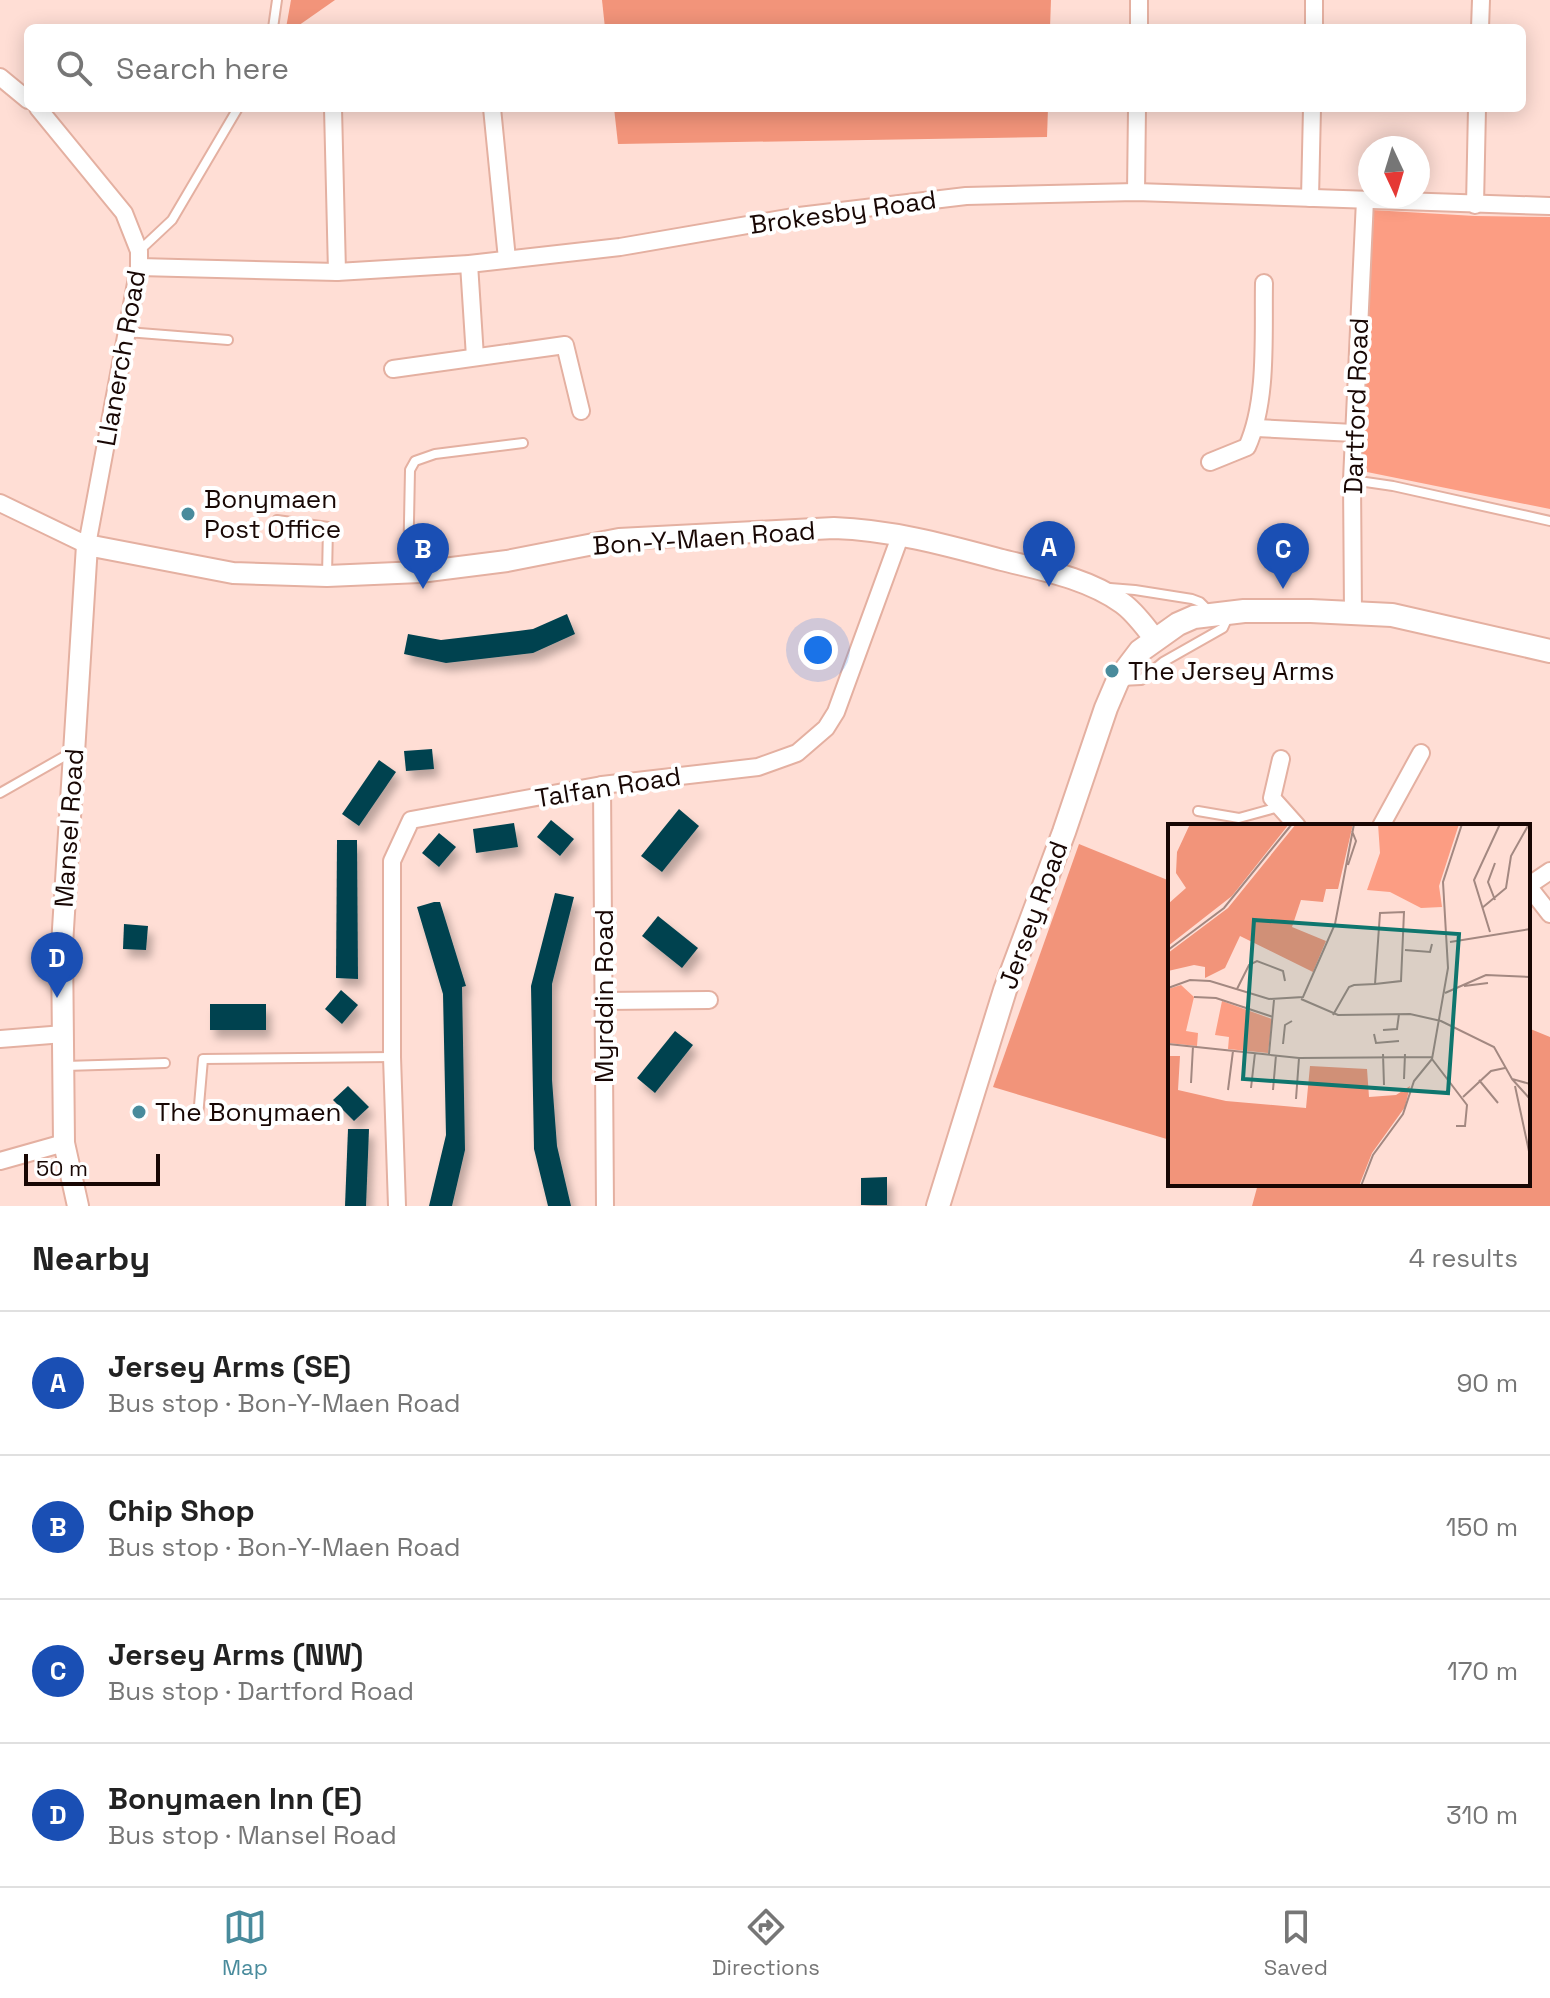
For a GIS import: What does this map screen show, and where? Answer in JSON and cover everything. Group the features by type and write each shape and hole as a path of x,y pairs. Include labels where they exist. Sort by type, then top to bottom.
{"main road":[{"name":"Jersey Road","path":"938,1206 1005,990 1118,680 1130,662 1155,639 1178,624 1220,613 1353,612 1392,615 1550,651"}],"street":[{"path":"1139,0 1139,24"},
{"path":"1314,0 1314,24"},
{"path":"1480,24 1481,0"},
{"path":"0,77 24,97"},
{"name":"Llanerch Road","path":"41,112 124,213 139,259 87,545"},
{"path":"333,112 337,272"},
{"path":"492,112 507,259"},
{"path":"1136,192 1137,112"},
{"path":"1310,198 1312,112"},
{"path":"1475,205 1477,112"},
{"name":"Brokesby Road","path":"139,259 337,272 469,264 620,247 799,216 966,196 1136,192 1358,200"},
{"name":"Brokesby Road","path":"1430,203 1550,206"},
{"name":"Dartford Road","path":"1353,612 1352,480 1365,208"},
{"path":"469,264 475,357"},
{"path":"1210,462 1247,447 1256,428 1263,355 1264,283"},
{"path":"393,369 565,345 581,411"},
{"path":"1256,428 1354,433"},
{"path":"0,503 87,545"},
{"name":"Bon-Y-Maen Road","path":"87,545 233,573 327,576 408,573 507,561 619,539 834,528 901,534 1053,573 1096,588 1125,605 1155,639"},
{"name":"Talfan Road","path":"392,1057 392,861 411,820 602,785 758,767 797,753 813,741 836,712 847,689 901,534"},
{"name":"Mansel Road","path":"78,1206 64,1143 62,945 87,545"},
{"path":"1382,824 1421,753"},
{"path":"1281,759 1272,798 1295,824"},
{"name":"Myrddin Road","path":"602,785 605,1206"},
{"path":"1530,885 1550,871"},
{"path":"1530,889 1550,914"},
{"path":"604,1001 709,1000"},
{"path":"0,1039 64,1034"},
{"path":"392,1057 397,1206"},
{"path":"0,1161 64,1143"}],"lane":[{"path":"274,24 277,0"},
{"path":"139,259 172,220 236,112"},
{"path":"127,332 228,340"},
{"path":"408,573 410,470 415,461 435,454 523,443"},
{"path":"1352,480 1393,486 1550,521"},
{"path":"277,520 328,527 327,576"},
{"path":"1096,588 1135,590 1192,599 1220,613 1223,628 1163,662 1141,680 1118,680"},
{"path":"0,793 74,751"},
{"path":"1198,811 1239,818 1279,807"},
{"path":"198,1117 203,1059 392,1057"},
{"path":"64,1066 165,1063"}],"shaded area":[{"path":"291,0 335,0 301,24 287,24"},
{"path":"602,0 1051,0 1050,24 605,24"},
{"path":"614,112 1048,112 1047,137 618,144"},
{"path":"1372,210 1550,217 1550,509 1362,471"},
{"path":"1079,844 1168,880 1168,1139 993,1087"},
{"path":"1530,1029 1550,1037 1550,1206 1252,1206 1257,1186 1530,1186"}],"building":[{"path":"567,614 575,634 533,653 446,663 404,654 408,634 441,640 518,631 533,629"},
{"path":"432,749 434,769 406,771 404,751"},
{"path":"379,760 396,772 359,826 342,814"},
{"path":"679,809 699,826 662,872 641,856"},
{"path":"551,820 574,839 560,856 537,837"},
{"path":"514,823 518,847 476,853 473,829"},
{"path":"439,833 456,847 439,867 422,853"},
{"path":"337,840 357,840 358,979 336,978"},
{"path":"555,893 574,897 552,984 552,1080 557,1146 571,1206 548,1206 534,1149 531,986"},
{"path":"440,902 466,986 462,987 465,1150 452,1206 429,1206 446,1135 443,994 417,907"},
{"path":"658,916 698,948 682,968 642,936"},
{"path":"124,924 148,926 146,950 123,949"},
{"path":"341,990 358,1005 342,1024 325,1009"},
{"path":"210,1004 266,1004 266,1030 210,1030"},
{"path":"675,1031 693,1045 655,1093 637,1078"},
{"path":"348,1086 369,1107 354,1121 333,1100"},
{"path":"348,1129 369,1129 366,1206 345,1206"},
{"path":"887,1177 887,1205 861,1205 861,1178"}],"place":[{"name":"Bonymaen Post Office","path":"188,514"},
{"name":"Jersey Arms (SE)","path":"1049,587"},
{"name":"Chip Shop","path":"423,589"},
{"name":"Jersey Arms (NW)","path":"1283,589"},
{"name":"The Jersey Arms","path":"1112,671"},
{"name":"Bonymaen Inn (E)","path":"57,998"},
{"name":"The Bonymaen","path":"139,1112"}]}
